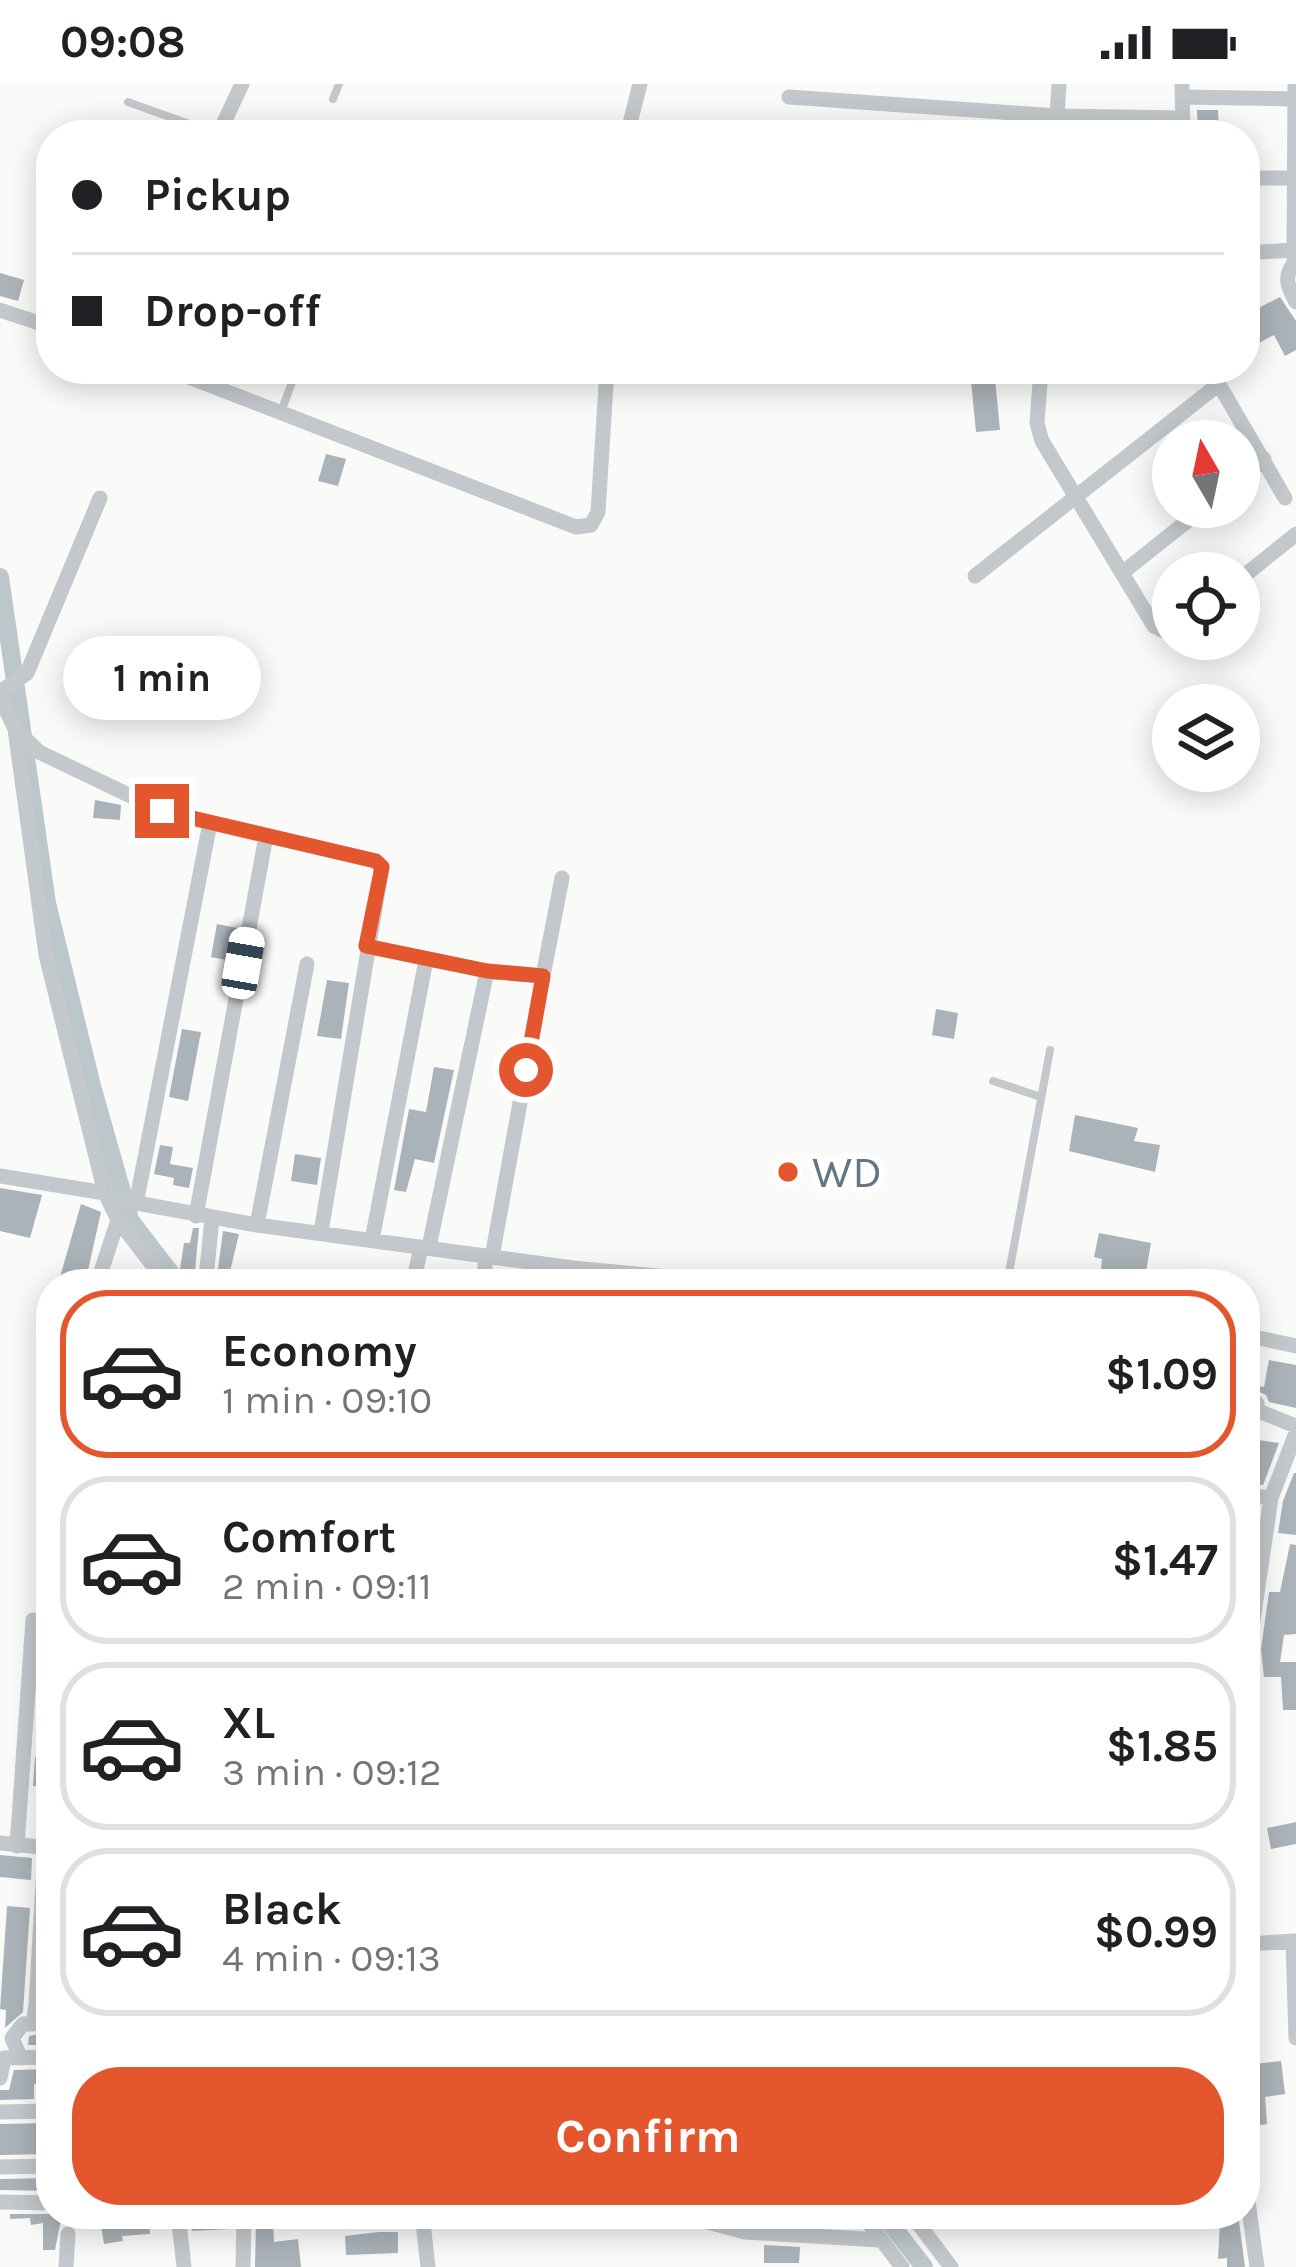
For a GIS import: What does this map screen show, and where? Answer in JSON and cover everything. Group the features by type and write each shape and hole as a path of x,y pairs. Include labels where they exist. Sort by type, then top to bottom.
{"street":[{"path":"225,120 242,84"},
{"path":"631,120 640,84"},
{"path":"1057,120 1059,84"},
{"path":"1295,84 1295,258 1286,286 1296,302"},
{"path":"1183,91 1295,99"},
{"path":"789,97 1103,120"},
{"path":"1260,178 1294,178"},
{"path":"1260,254 1295,258"},
{"path":"0,310 36,323"},
{"path":"207,384 576,527 591,525 598,512 607,384"},
{"path":"1039,384 1037,423 1042,441 1152,623"},
{"path":"975,576 1207,384"},
{"path":"1219,384 1285,498"},
{"path":"1260,462 1264,459"},
{"path":"100,498 27,673 7,688 46,956 122,1200"},
{"path":"1122,573 1179,528"},
{"path":"1260,563 1296,535"},
{"path":"15,729 39,752 162,811 376,861 382,867 321,1232"},
{"path":"102,1269 118,1220 210,823"},
{"path":"206,1269 204,1217 266,836"},
{"path":"487,1269 562,878"},
{"path":"366,946 487,971 543,976"},
{"path":"372,1240 426,960"},
{"path":"257,1225 307,964"},
{"path":"418,1269 487,971"},
{"path":"0,1176 204,1217 425,1247 541,1269"},
{"path":"118,1220 156,1269"},
{"path":"1260,1338 1296,1346"},
{"path":"1260,1412 1296,1430 1260,1537"},
{"path":"1260,1497 1271,1498"},
{"path":"9,1845 21,1772 33,1620"},
{"path":"0,1769 21,1772"},
{"path":"1260,1943 1294,1941 1296,2038"},
{"path":"20,2056 12,2038 23,2024 33,2024 36,2010"},
{"path":"0,2078 3,2059 36,2057"},
{"path":"0,2112 36,2111"},
{"path":"0,2167 36,2166"},
{"path":"0,2202 36,2203"},
{"path":"180,2229 184,2267"},
{"path":"243,2267 244,2229"},
{"path":"424,2229 428,2267"},
{"path":"734,2229 880,2240"},
{"path":"872,2229 902,2267"},
{"path":"922,2229 951,2267"},
{"path":"1252,2229 1257,2267"},
{"path":"66,2267 68,2234"}],"lane":[{"path":"333,99 339,84"},
{"path":"128,102 177,120"},
{"path":"281,413 292,384"},
{"path":"1010,1269 1050,1050"},
{"path":"993,1082 1041,1096"}],"building":[{"path":"1197,110 1218,110 1218,120 1197,120"},
{"path":"0,273 24,280 18,301 0,296"},
{"path":"1280,297 1296,321 1296,350 1285,356 1274,335 1260,342 1260,307"},
{"path":"971,384 995,384 1000,430 976,432"},
{"path":"326,454 346,459 338,486 318,481"},
{"path":"95,800 121,805 120,820 93,818"},
{"path":"217,924 237,928 231,961 211,957"},
{"path":"327,980 349,983 341,1039 317,1036"},
{"path":"936,1009 958,1013 954,1039 932,1035"},
{"path":"182,1029 201,1032 188,1101 169,1097"},
{"path":"434,1067 454,1070 434,1163 415,1159 406,1192 394,1190 409,1109 426,1112"},
{"path":"1075,1115 1138,1128 1134,1141 1160,1145 1155,1172 1069,1151"},
{"path":"160,1145 173,1147 170,1164 193,1168 189,1188 173,1185 174,1178 154,1174"},
{"path":"295,1154 321,1158 317,1185 291,1181"},
{"path":"0,1188 42,1195 30,1238 0,1231"},
{"path":"81,1204 101,1212 88,1269 62,1269"},
{"path":"193,1228 199,1228 195,1269 180,1269 184,1243 190,1243"},
{"path":"223,1231 239,1234 231,1269 218,1269"},
{"path":"1099,1233 1151,1243 1146,1269 1101,1269 1102,1259 1094,1257"},
{"path":"1269,1360 1296,1365 1296,1408 1269,1402 1260,1392"},
{"path":"1260,1440 1279,1443 1263,1485"},
{"path":"1294,1473 1296,1535 1278,1533 1283,1501"},
{"path":"1290,1544 1296,1545 1296,1634 1284,1635 1280,1662 1296,1662 1296,1710 1283,1710 1281,1677 1264,1677 1261,1649 1269,1592 1280,1592"},
{"path":"1296,1822 1296,1844 1271,1849 1267,1828"},
{"path":"0,1855 32,1858 31,1880 0,1877"},
{"path":"7,1906 30,1908 23,2012 5,2028 6,2010 0,2009"},
{"path":"1281,2061 1285,2094 1265,2097 1267,2124 1260,2125 1260,2063"},
{"path":"36,2069 34,2099 0,2100 0,2090 9,2090 14,2070"},
{"path":"36,2123 36,2154 0,2155 0,2124"},
{"path":"36,2178 36,2191 0,2190 0,2179"},
{"path":"10,2214 36,2214 36,2224 31,2225 30,2218 10,2219"},
{"path":"43,2229 59,2229 55,2250 43,2250"},
{"path":"102,2229 150,2229 150,2234 122,2236 123,2241 104,2244"},
{"path":"256,2229 273,2229 274,2242 298,2239 301,2267 255,2267"},
{"path":"1220,2229 1240,2229 1245,2267 1227,2267 1227,2258 1218,2259"},
{"path":"398,2232 398,2253 346,2255 345,2236"},
{"path":"764,2245 800,2247 799,2263 764,2263"}],"waterway":[{"path":"0,577 47,903 130,1220 168,1269"},
{"path":"895,2229 924,2267"}],"place":[{"name":"WD","path":"788,1172"}],"route":[{"path":"162,811 376,861 382,867 366,946 487,971 543,976 526,1070"}]}
